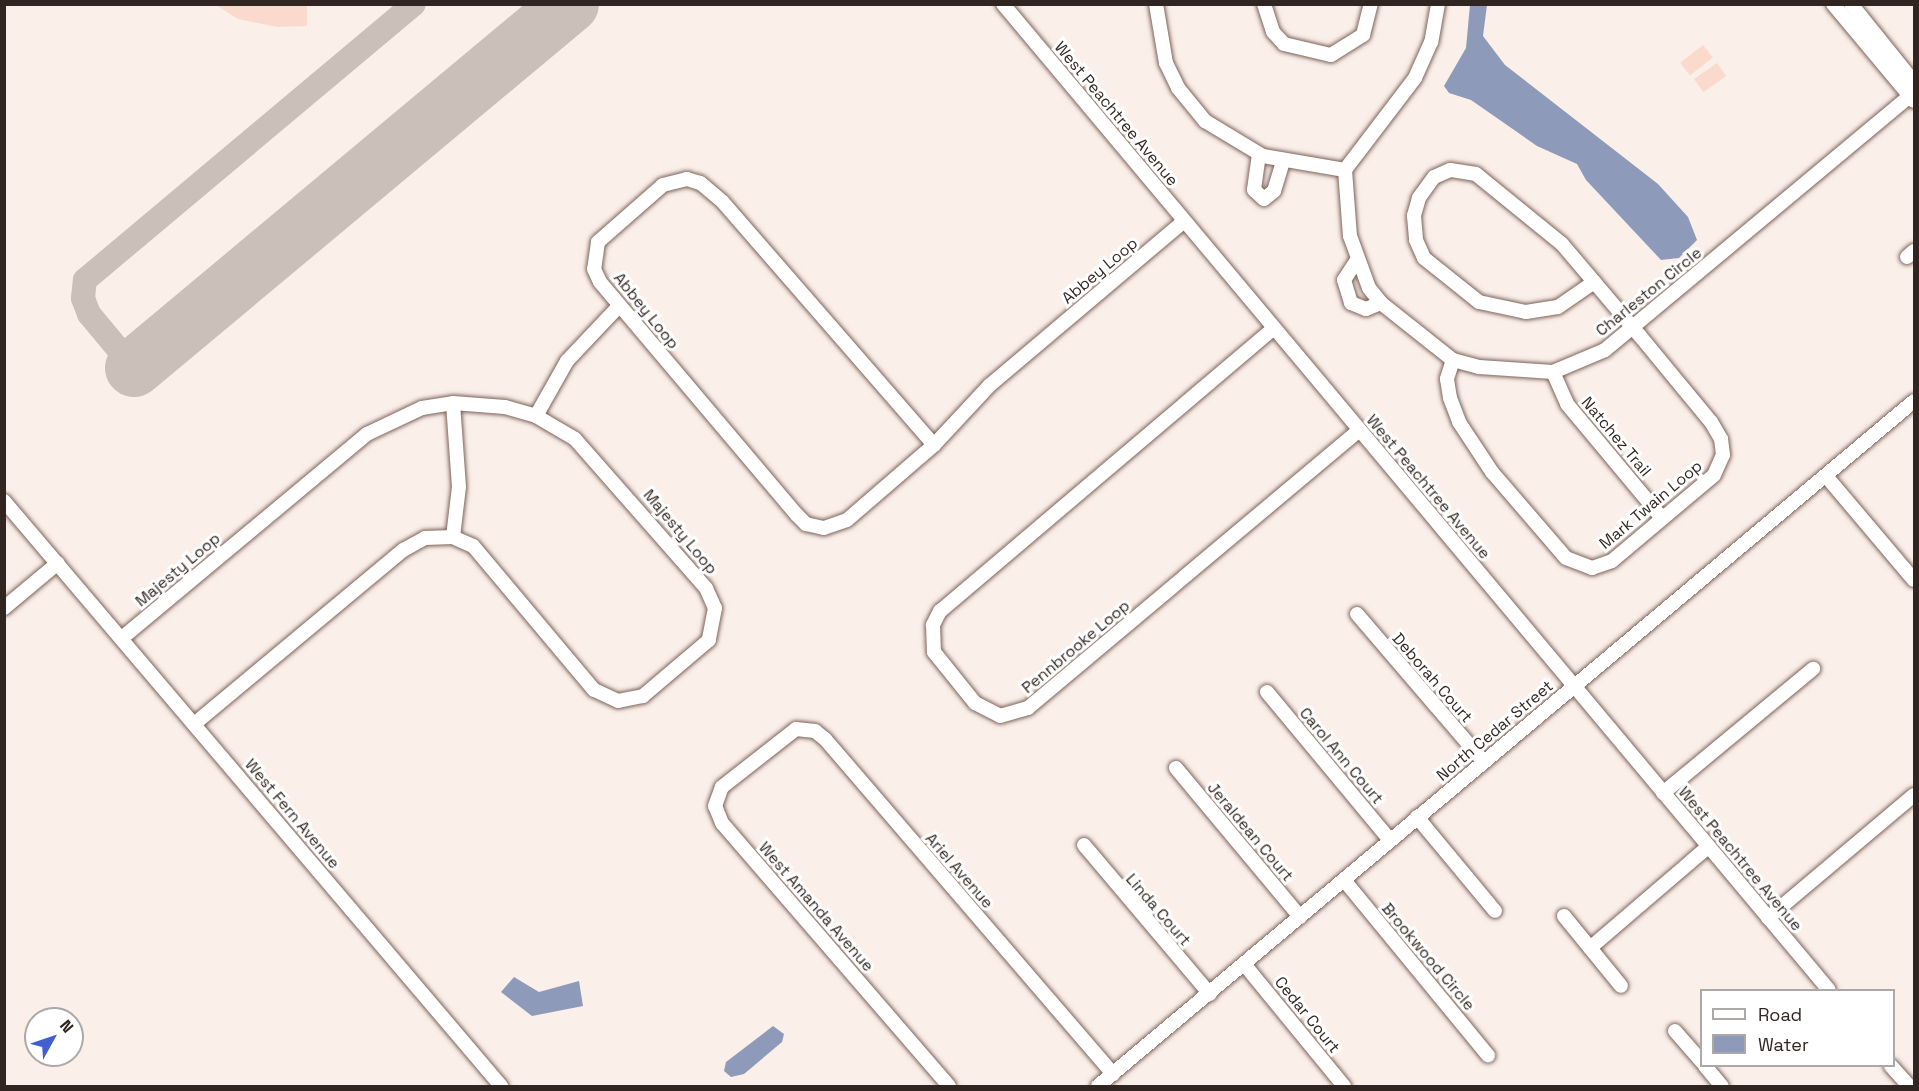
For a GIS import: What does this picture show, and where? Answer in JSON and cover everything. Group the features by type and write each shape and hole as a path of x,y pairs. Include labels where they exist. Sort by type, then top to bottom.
{"street":[{"name":"West Peachtree Avenue","path":"1003,4 1828,989"},
{"path":"1156,4 1162,47 1178,88 1220,133 1259,154 1283,162 1345,170 1415,78 1431,42 1438,4"},
{"path":"1264,4 1273,32 1284,44 1331,55 1363,35 1371,4"},
{"path":"1833,4 1914,93"},
{"path":"1851,4 1914,93"},
{"name":"Charleston Circle","path":"1345,170 1350,236 1357,260 1381,303 1453,360 1504,372 1553,372 1591,358 1634,329 1914,93"},
{"path":"1259,154 1254,190 1264,199 1274,190 1283,162"},
{"name":"Mark Twain Loop","path":"1453,360 1447,380 1460,422 1492,472 1566,558 1585,567 1603,566 1714,475 1723,454 1712,422 1562,244 1476,174 1450,170 1434,177 1419,198 1414,224 1425,258 1479,302 1526,312 1558,307 1594,282"},
{"name":"Abbey Loop","path":"934,445 723,202 700,183 687,179 663,185 598,242 594,269 619,306 806,524 824,528 841,525 934,445 990,385 1184,221"},
{"path":"1357,260 1344,280 1351,303 1366,309 1381,303"},
{"path":"536,416 567,361 619,306"},
{"name":"Pennbrooke Loop","path":"1274,328 940,611 933,625 934,652 975,703 1000,716 1028,708 1359,430"},
{"name":"Natchez Trail","path":"1553,372 1567,404 1662,518"},
{"name":"North Cedar Street","path":"1098,1086 1914,401"},
{"path":"194,724 413,543 436,536 453,537 459,487 453,404"},
{"name":"Majesty Loop","path":"122,638 367,434 422,408 453,404 505,407 536,416 591,454 706,588 715,608 709,640 643,696 629,701 606,698 473,546 453,537"},
{"path":"1826,476 1914,580"},
{"name":"West Fern Avenue","path":"4,501 501,1086"},
{"path":"4,608 58,563"},
{"name":"Deborah Court","path":"1357,614 1483,761"},
{"path":"1663,793 1813,669"},
{"name":"Carol Ann Court","path":"1267,692 1390,840"},
{"name":"Ariel Avenue","path":"767,750 796,729 814,731 825,739 1113,1074"},
{"name":"West Amanda Avenue","path":"767,750 722,787 715,806 722,823 948,1086"},
{"name":"Jeraldean Court","path":"1176,768 1300,917"},
{"path":"1768,918 1914,795"},
{"path":"1417,817 1495,912"},
{"name":"Linda Court","path":"1084,845 1210,994"},
{"path":"1590,948 1708,847"},
{"name":"Brookwood Circle","path":"1344,880 1488,1055"},
{"path":"1564,916 1621,986"},
{"name":"Cedar Court","path":"1244,964 1344,1086"},
{"path":"1675,1031 1700,1061"},
{"path":"1707,1067 1722,1086"},
{"path":"1894,1067 1909,1086"}],"shaded area":[{"path":"216,5 307,5 307,26 277,27 238,19"},
{"path":"1703,45 1713,58 1690,75 1680,63"},
{"path":"1717,63 1726,76 1703,92 1694,79"}],"water":[{"path":"1470,5 1487,5 1483,36 1505,65 1658,184 1688,217 1697,240 1679,258 1661,260 1586,180 1577,164 1537,146 1471,100 1449,93 1444,86 1466,48"},
{"path":"514,977 539,992 579,981 583,1006 532,1016 501,992"},
{"path":"773,1026 784,1034 782,1042 744,1074 731,1077 724,1071 726,1062"}],"taxiway":[{"path":"134,368 89,314 83,298 85,280 414,4"}],"runway":[{"path":"134,368 570,4"}]}
